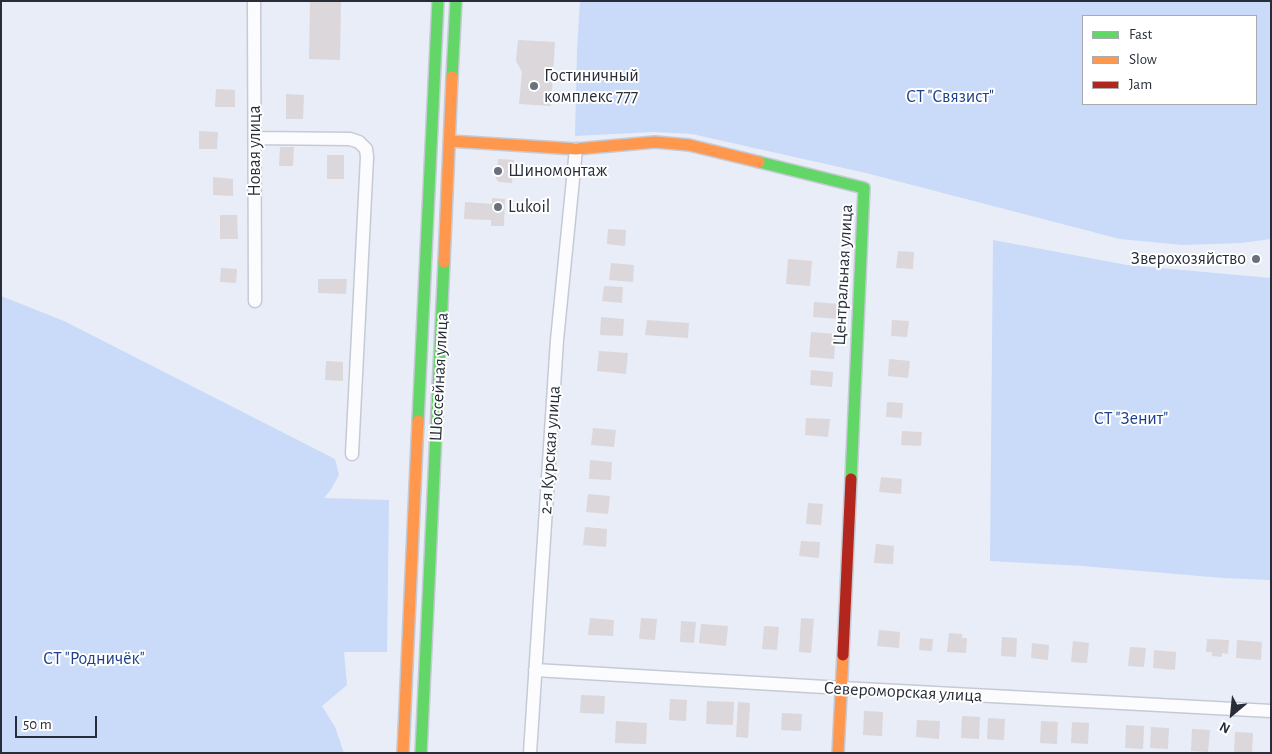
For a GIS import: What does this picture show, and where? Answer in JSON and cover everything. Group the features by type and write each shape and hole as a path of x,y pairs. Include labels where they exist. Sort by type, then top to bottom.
{"main road":[{"name":"Шоссейная улица","path":"403,753 438,1"},
{"name":"Шоссейная улица","path":"421,753 456,1"},
{"name":"Центральная улица","path":"450,141 576,148 655,142 689,145 864,188 838,753"}],"street":[{"name":"Новая улица","path":"254,1 255,301"},
{"path":"255,138 350,139 359,142 366,149 352,454"},
{"name":"2-я Курская улица","path":"530,753 557,340 576,148"},
{"name":"Североморская улица","path":"535,670 1271,711"}],"green space":[{"name":"СТ \"Связист\"","path":"580,1 1271,1 1271,239 1241,243 1182,245 1120,239 866,173 692,134 653,132 575,136"},
{"name":"СТ \"Зенит\"","path":"993,240 1127,265 1271,278 1271,580 990,561"},
{"name":"СТ \"Родничёк\"","path":"1,296 64,321 335,459 339,475 324,498 389,500 387,652 344,652 347,685 322,706 335,727 344,753 1,753"}],"building":[{"path":"310,1 341,1 340,60 309,59"},
{"path":"518,40 555,42 551,106 519,104 522,72 516,61"},
{"path":"216,89 235,90 235,107 215,107"},
{"path":"286,94 304,95 303,119 286,119"},
{"path":"199,131 218,132 217,149 199,149"},
{"path":"280,147 294,147 293,166 279,166"},
{"path":"327,155 344,155 344,179 327,179"},
{"path":"498,159 514,160 512,183 499,182 496,179"},
{"path":"213,177 233,179 233,196 213,195"},
{"path":"492,198 505,199 504,226 491,226 491,220 464,219 465,202 492,204"},
{"path":"220,215 237,215 238,239 220,239"},
{"path":"608,229 626,230 625,246 607,244"},
{"path":"898,251 914,252 913,269 896,268"},
{"path":"788,259 812,261 810,286 786,284"},
{"path":"611,263 634,265 633,282 609,280"},
{"path":"221,268 237,269 236,283 220,282"},
{"path":"318,279 347,279 346,294 318,293"},
{"path":"604,286 623,287 622,303 602,301"},
{"path":"814,302 839,304 838,319 813,317"},
{"path":"601,317 624,319 623,336 600,335"},
{"path":"647,320 689,323 688,338 645,335"},
{"path":"892,320 909,321 907,337 891,336"},
{"path":"811,332 836,334 834,359 809,357"},
{"path":"599,351 628,353 626,374 597,371"},
{"path":"889,359 910,361 908,378 888,376"},
{"path":"326,361 343,362 343,381 325,380"},
{"path":"811,370 833,372 832,387 810,385"},
{"path":"887,402 903,403 902,418 886,417"},
{"path":"806,418 830,419 828,437 805,435"},
{"path":"593,428 616,430 614,447 591,445"},
{"path":"902,431 922,432 921,446 901,445"},
{"path":"590,460 612,462 611,480 589,479"},
{"path":"881,477 902,479 901,494 879,492"},
{"path":"588,494 610,496 608,514 586,512"},
{"path":"808,503 823,504 821,525 806,524"},
{"path":"585,527 607,529 606,547 583,545"},
{"path":"801,541 820,542 819,558 799,556"},
{"path":"876,544 894,546 893,564 874,563"},
{"path":"590,618 614,620 613,636 588,635"},
{"path":"641,618 657,619 655,640 639,639"},
{"path":"801,618 814,619 811,653 799,652"},
{"path":"681,621 696,622 694,643 680,642"},
{"path":"701,624 728,626 726,646 699,643"},
{"path":"764,626 779,627 777,650 762,649"},
{"path":"879,630 900,632 899,648 877,646"},
{"path":"949,633 962,634 962,638 967,638 966,653 947,652"},
{"path":"1002,637 1017,638 1016,657 1001,656"},
{"path":"920,638 933,639 932,651 919,650"},
{"path":"1207,639 1229,640 1228,654 1222,653 1222,657 1212,656 1212,652 1206,652"},
{"path":"1237,640 1262,642 1261,660 1236,658"},
{"path":"1073,641 1089,643 1087,663 1071,662"},
{"path":"1032,643 1049,645 1048,660 1031,658"},
{"path":"1130,647 1146,648 1144,667 1128,666"},
{"path":"1154,650 1176,652 1175,670 1153,668"},
{"path":"581,695 605,696 604,714 580,713"},
{"path":"670,699 687,700 686,721 669,720"},
{"path":"707,701 734,702 733,725 706,724"},
{"path":"738,702 750,703 748,738 736,737"},
{"path":"864,711 883,712 882,736 863,735"},
{"path":"782,713 802,714 801,731 781,730"},
{"path":"962,716 980,717 979,739 961,738"},
{"path":"988,718 1005,719 1004,740 987,739"},
{"path":"917,720 940,721 939,739 916,737"},
{"path":"616,721 647,723 646,744 615,743"},
{"path":"1041,721 1058,722 1057,744 1040,743"},
{"path":"1072,722 1089,723 1088,744 1071,743"},
{"path":"1126,725 1144,726 1143,749 1125,748"},
{"path":"1151,727 1169,728 1168,749 1150,748"},
{"path":"1192,729 1210,730 1208,752 1191,751"},
{"path":"1235,732 1253,733 1252,753 1234,753"}],"traffic: fast":[{"path":"418,421 438,1"},
{"path":"452,77 456,1"},
{"path":"759,162 864,188 851,479"},
{"path":"421,753 444,262"}],"traffic: slow":[{"path":"444,262 452,77"},
{"path":"450,141 576,149 655,142 689,145 759,162"},
{"path":"403,753 418,421"},
{"path":"838,753 843,655"}],"traffic: jam":[{"path":"843,655 851,479"}],"place":[{"name":"Гостиничный комплекс 777","path":"534,86"},
{"name":"Шиномонтаж","path":"498,171"},
{"name":"Lukoil","path":"498,207"},
{"name":"Зверохозяйство","path":"1256,259"}]}
